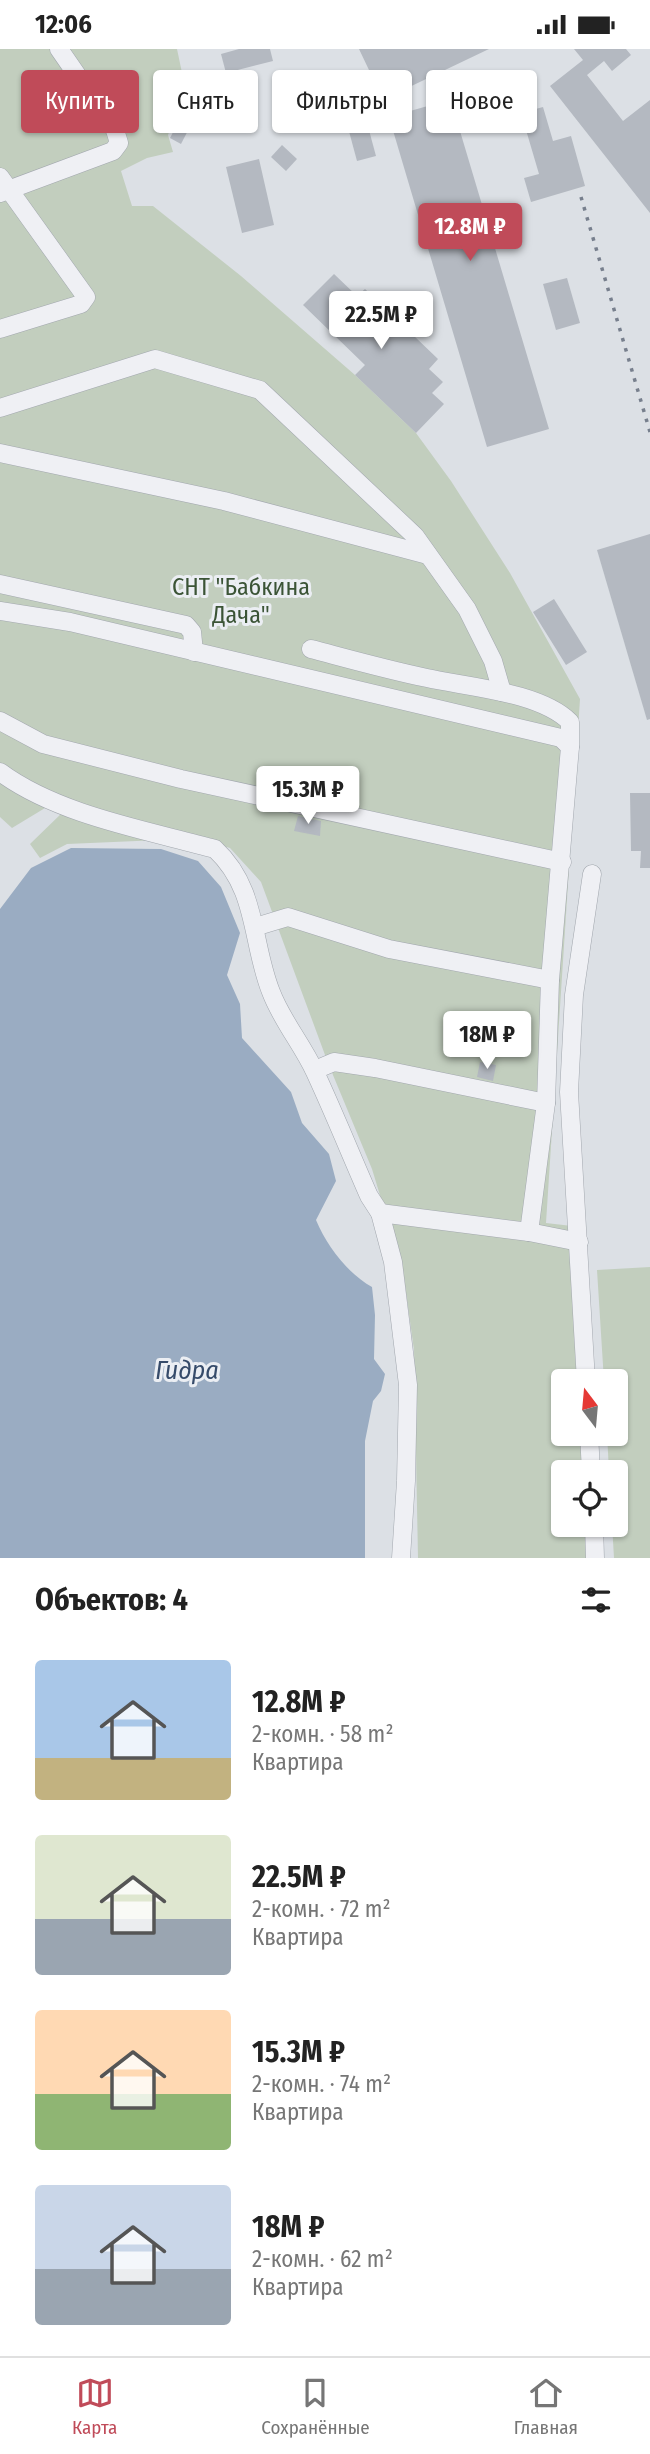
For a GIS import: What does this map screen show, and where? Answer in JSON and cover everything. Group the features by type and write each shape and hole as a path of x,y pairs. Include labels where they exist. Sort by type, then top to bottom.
{"street":[{"path":"0,329 81,304 86,297 3,186 113,151 119,143 115,130 59,49"},
{"path":"0,408 155,359 260,390 415,536 467,609 493,661 502,692"},
{"path":"0,453 224,501 428,555"},
{"path":"0,584 186,625 191,632 194,652"},
{"path":"0,611 70,622 561,738 570,747"},
{"path":"311,649 427,678 502,692 560,712 570,722 562,862 550,981 546,1104 529,1232"},
{"path":"0,721 43,744 181,779 562,862"},
{"path":"0,772 22,788 79,810 215,849 231,864 245,892 282,1019 315,1070 369,1196 380,1213 393,1262 408,1385 401,1558"},
{"path":"585,1369 569,1093 574,995 592,874"},
{"path":"255,927 288,917 389,949 550,981"},
{"path":"315,1070 334,1062 365,1066 546,1104"},
{"path":"380,1213 529,1232 579,1242"},
{"path":"594,1537 595,1558"}],"green space":[{"name":"СНТ \"Бабкина Дача\"","path":"0,49 177,49 181,70 153,70 153,133 169,133 173,152 147,158 121,171 132,206 153,206 241,276 355,375 416,433 451,481 510,573 580,699 546,1223 572,1226 579,1369 551,1369 551,1446 584,1446 584,1460 551,1460 551,1537 588,1537 589,1558 418,1558 414,1350 403,1271 372,1169 328,1063 261,882 230,848 68,802 0,767"},
{"path":"0,779 50,805 12,828 0,817"},
{"path":"64,811 160,840 67,844 40,858 30,844"},
{"path":"650,1267 650,1558 614,1558 613,1537 628,1537 628,1460 608,1460 608,1446 628,1446 628,1369 603,1369 597,1270"}],"water":[{"name":"Гидра","path":"71,848 161,849 198,861 221,887 240,933 227,975 240,1004 242,1038 291,1092 302,1123 329,1154 336,1181 316,1220 339,1258 354,1274 372,1287 375,1315 374,1359 385,1374 381,1391 373,1401 365,1441 365,1558 0,1558 0,909 31,868"}],"building":[{"path":"239,49 270,49 273,61 238,70 225,70 221,54"},
{"path":"359,49 489,49 445,70 426,70 426,79 412,86 412,70 369,70"},
{"path":"574,49 626,49 631,55 612,71 604,61 587,75 623,121 650,100 650,213 550,86 583,60"},
{"path":"426,106 426,133 461,133 549,429 487,447 394,133 412,133 412,110"},
{"path":"543,107 553,141 571,136 585,186 531,202 524,178 539,174 527,133 537,133 537,109"},
{"path":"173,133 187,133 181,144 170,138"},
{"path":"349,133 370,133 376,156 357,161"},
{"path":"282,145 297,159 286,171 271,157"},
{"path":"259,159 274,225 242,233 226,167"},
{"path":"334,274 357,296 365,289 438,359 429,369 443,382 432,393 444,404 416,433 355,375 365,365 303,305"},
{"path":"567,278 580,323 556,330 543,284"},
{"path":"650,534 650,719 647,720 597,550"},
{"path":"554,599 587,652 566,665 533,612"},
{"path":"630,793 650,793 650,868 640,868 641,851 631,851"},
{"path":"298,816 321,821 320,836 294,831"},
{"path":"480,1062 496,1065 493,1081 477,1077"}],"railway":[{"path":"581,197 650,432"}]}
